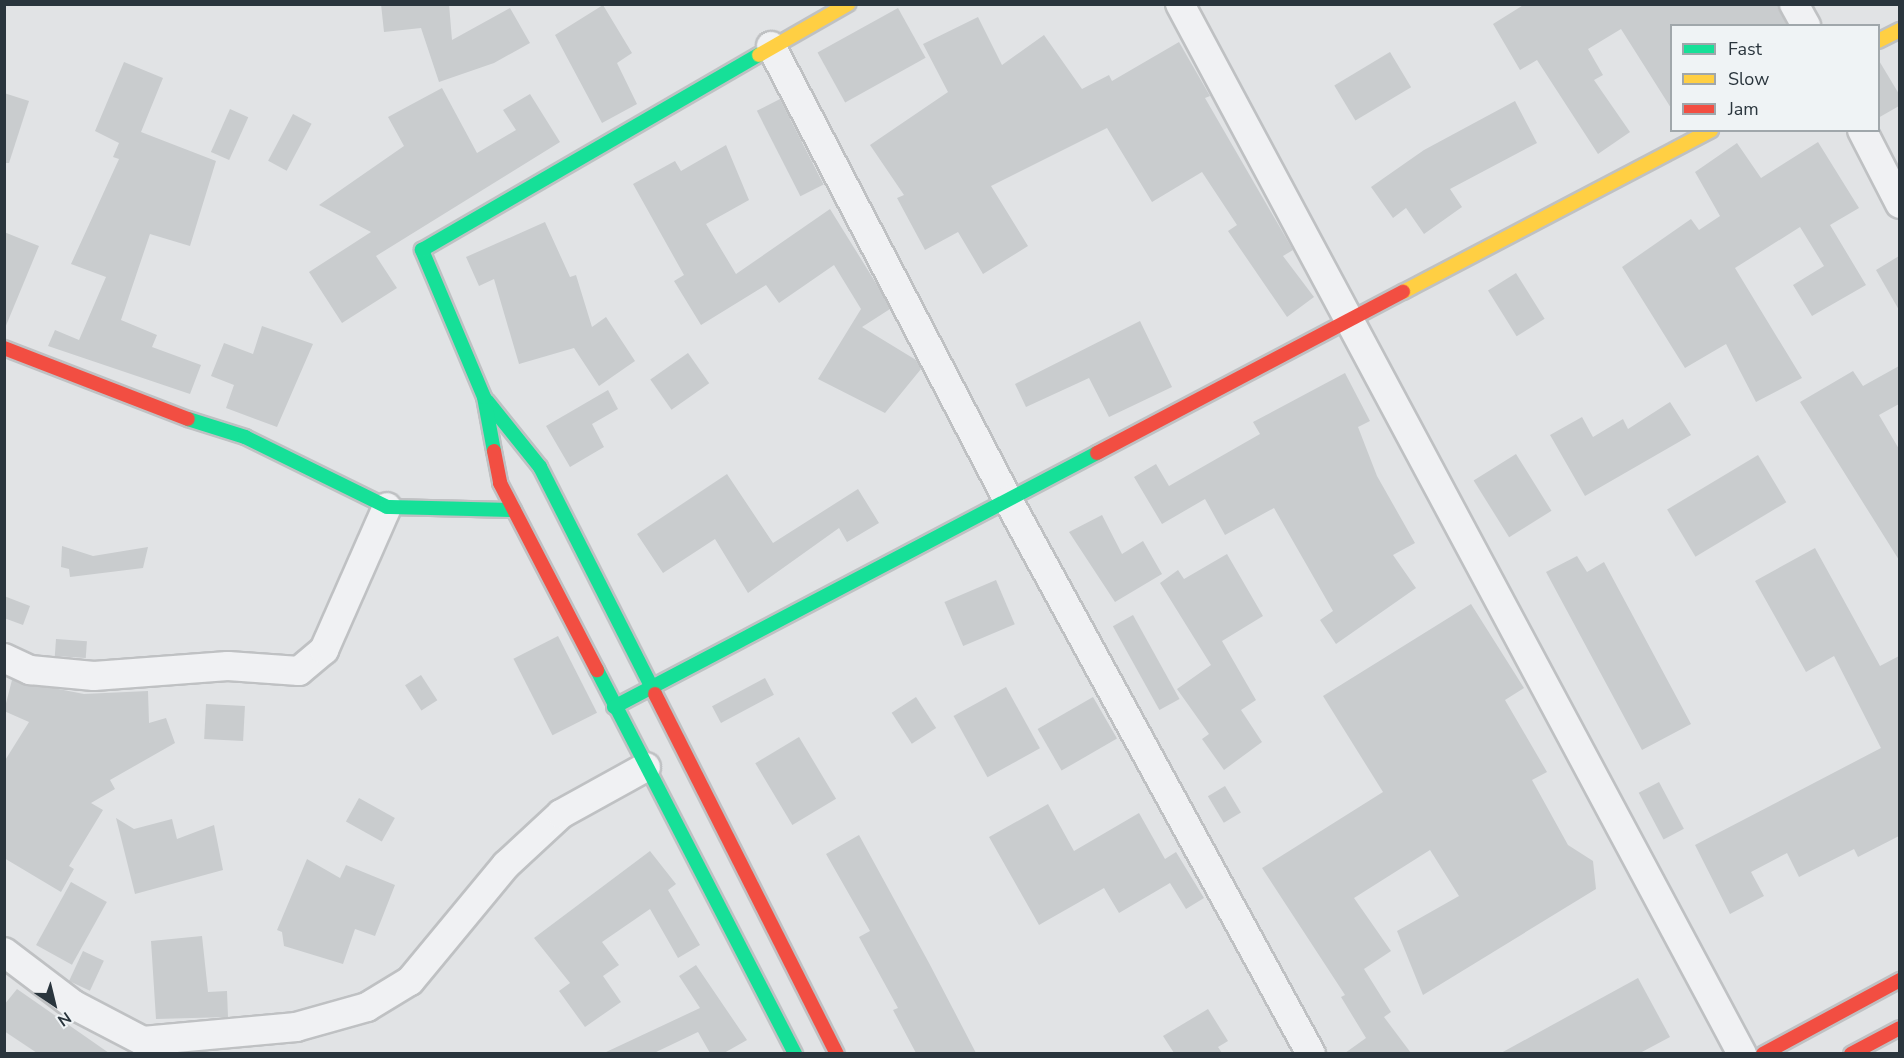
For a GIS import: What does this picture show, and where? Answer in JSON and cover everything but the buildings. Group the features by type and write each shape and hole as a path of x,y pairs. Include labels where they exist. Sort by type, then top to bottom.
{"street":[{"path":"795,1053 500,483 484,398 422,250 771,45 848,4"},
{"path":"1180,4 1742,1053"},
{"path":"1794,4 1805,24"},
{"path":"1880,40 1899,30"},
{"path":"771,45 1008,500 1311,1053"},
{"path":"614,707 1707,132"},
{"path":"1863,132 1899,204"},
{"path":"4,348 130,401 245,437 387,507 514,510"},
{"path":"484,398 540,467 837,1053"},
{"path":"4,658 30,670 113,676 228,666 299,671 324,650 387,507"},
{"path":"4,952 74,1005 141,1047 296,1027 367,1007 410,981 506,865 561,814 646,767"},
{"path":"1763,1053 1899,980"},
{"path":"1851,1053 1899,1028"}],"traffic: fast":[{"path":"494,451 484,397 422,250 759,55"},
{"path":"487,401 540,467 655,694"},
{"path":"188,419 245,437 387,507 514,510"},
{"path":"614,707 1097,453"},
{"path":"597,670 795,1054"}],"traffic: slow":[{"path":"759,55 848,4"},
{"path":"1880,40 1900,30"},
{"path":"1403,292 1707,132"}],"traffic: jam":[{"path":"1097,453 1403,292"},
{"path":"4,348 188,419"},
{"path":"494,451 500,483 597,670"},
{"path":"655,694 837,1054"},
{"path":"1763,1054 1900,980"},
{"path":"1851,1054 1900,1028"}]}
